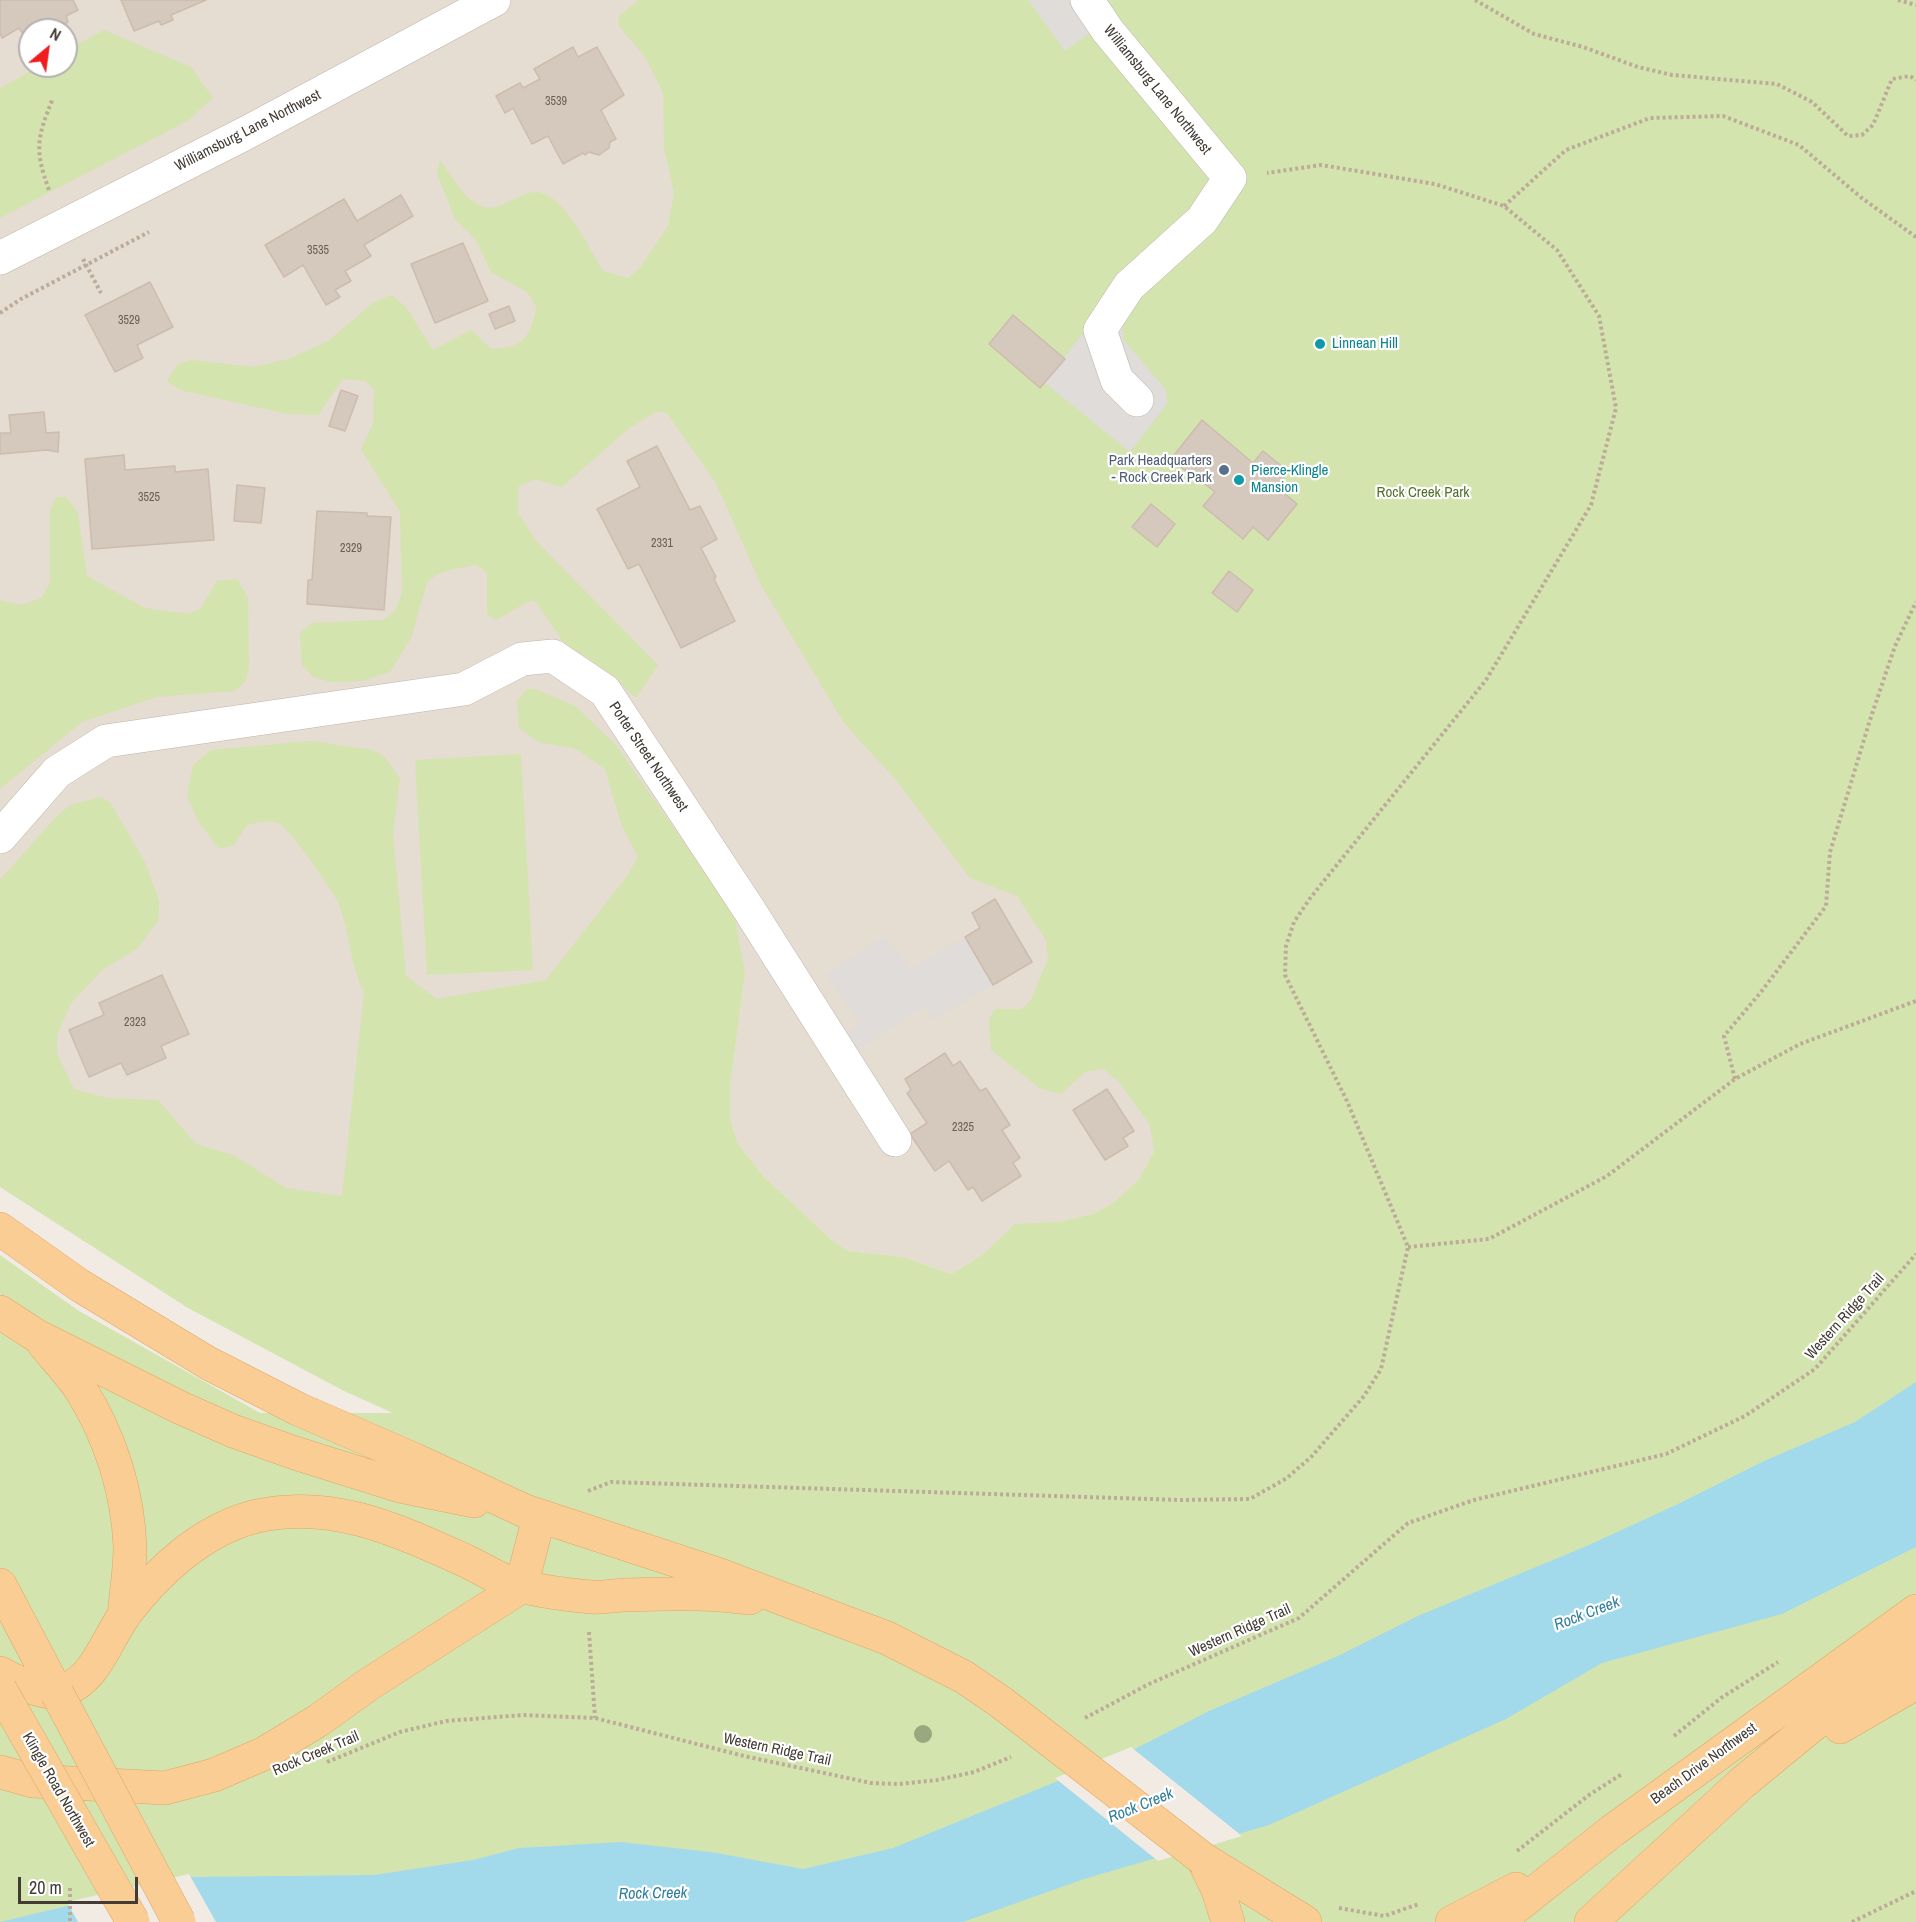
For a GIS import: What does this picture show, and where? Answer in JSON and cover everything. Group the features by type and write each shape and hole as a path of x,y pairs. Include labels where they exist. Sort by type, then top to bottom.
{"main road":[{"path":"0,1228 79,1285 208,1363 298,1409 532,1514"},
{"path":"0,1312 37,1336 181,1408 233,1431 400,1486 532,1514 637,1547 787,1600 887,1638 919,1653 964,1677 1002,1702 1203,1859 1240,1898 1258,1922"},
{"path":"37,1336 85,1398 110,1449 120,1480 130,1548 122,1619"},
{"path":"0,1674 20,1684 57,1693 84,1679 96,1664 122,1619 163,1571 188,1550 217,1532 246,1519 275,1512 310,1511 342,1514 375,1523 427,1543 521,1587 593,1597 695,1594 787,1600"},
{"path":"0,1773 33,1781 165,1788 214,1775 263,1755 521,1587 532,1514"},
{"path":"7,1597 179,1922"},
{"name":"Beach Drive Northwest","path":"1497,1922 1612,1831 1916,1611"},
{"path":"1592,1922 1742,1783 1832,1709 1916,1648"},
{"path":"1742,1783 1916,1683"},
{"name":"Klingle Road Northwest","path":"0,1689 133,1922"},
{"path":"1452,1922 1514,1890 1612,1831"},
{"path":"1203,1859 1318,1914"},
{"path":"1203,1859 1218,1890 1228,1922"}],"street":[{"name":"Williamsburg Lane Northwest","path":"0,258 246,133 494,0"},
{"name":"Williamsburg Lane Northwest","path":"1087,0 1108,31 1230,178"},
{"path":"1137,400 1118,380 1100,330 1129,286 1202,220 1230,178"},
{"name":"Porter Street Northwest","path":"0,837 57,772 106,741 464,689 522,658 553,656 605,691 748,908 895,1140"}],"path":[{"path":"1475,0 1534,34 1583,47 1638,67 1672,75 1777,84 1812,102 1848,136 1862,135 1873,125 1892,79 1910,76 1916,80"},
{"path":"1898,0 1916,5"},
{"path":"1504,206 1566,150 1650,118 1723,116 1799,145 1863,199 1916,237"},
{"path":"532,1514 611,1482 1181,1500 1250,1499 1287,1478 1312,1456 1364,1396 1381,1369 1408,1247 1347,1101 1285,975 1286,946 1294,922 1311,897 1486,680 1591,505 1616,408 1599,316 1557,250 1504,206 1434,184 1321,165 1230,178"},
{"path":"0,313 21,299 149,232"},
{"path":"1735,1079 1724,1036 1761,992 1826,906 1830,852 1891,657 1916,602"},
{"path":"1408,1247 1489,1239 1607,1176 1735,1079 1800,1044 1916,1001"},
{"name":"Western Ridge Trail","path":"1076,1723 1149,1684 1299,1618 1408,1523 1474,1500 1666,1454 1745,1416 1815,1369 1916,1254"},
{"path":"589,1629 595,1718"},
{"path":"1666,1743 1721,1698 1758,1672 1788,1656"},
{"name":"Rock Creek Trail","path":"320,1765 400,1732 446,1721 523,1715 595,1718"},
{"name":"Western Ridge Trail","path":"595,1718 744,1756 871,1783 899,1784 937,1780 974,1772 1013,1756"},
{"path":"1509,1858 1589,1795 1628,1770"},
{"path":"1852,1922 1916,1891"},
{"path":"1318,1914 1384,1916 1424,1902"}],"shaded area":[{"path":"0,0 722,0 1164,1105 1154,1151 1139,1179 1113,1203 1095,1213 1059,1222 1015,1225 982,1255 951,1274 904,1257 848,1251 831,1239 763,1176 737,1142 730,1118 730,1088 745,973 332,1283 0,1082"},
{"path":"1028,0 1068,0 1091,32 1065,51"},
{"path":"1114,291 1123,323 1123,339 1166,390 1167,404 1130,452 1045,383"},
{"path":"883,937 911,968 965,937 993,985 932,1019 924,1007 853,1052 843,1037 859,1022 826,974"}],"green space":[{"name":"Rock Creek Park","path":"639,0 1916,0 1916,1922 0,1922 0,1255 79,1311 260,1413 393,1413 344,1391 188,1308 0,1187 0,880 55,818 70,805 100,797 110,802 145,862 159,901 159,919 138,948 101,971 71,1003 57,1035 57,1054 74,1089 107,1098 158,1100 196,1144 233,1155 286,1188 342,1196 364,992 359,982 339,904 301,847 279,823 267,822 247,825 234,845 219,849 198,821 187,795 193,765 211,750 311,741 373,750 385,757 400,779 393,833 406,976 437,999 546,980 627,876 638,857 621,824 605,769 576,749 539,742 519,728 517,701 527,689 535,689 575,706 615,744 734,914 745,973 730,1088 730,1118 737,1142 763,1176 831,1239 848,1251 904,1257 951,1274 982,1255 1015,1224 1059,1222 1095,1213 1113,1203 1139,1179 1154,1151 1150,1125 1119,1082 1104,1069 1085,1072 1061,1094 1041,1089 991,1050 989,1020 995,1009 1021,1009 1030,1002 1048,959 1046,940 1017,896 970,878 896,780 844,723 761,585 716,483 667,413 656,412 628,429 562,487 534,479 518,487 518,513 536,541 658,665 636,698 612,675 564,643 537,603 531,600 496,620 487,614 487,573 476,564 439,573 427,582 411,638 390,672 362,681 330,682 313,677 302,665 300,633 312,623 383,620 395,611 402,593 400,512 361,449 373,424 374,390 366,381 343,379 318,415 288,414 180,390 167,381 178,364 192,360 254,367 289,359 328,341 374,302 391,295 405,306 433,350 471,330 491,349 511,346 523,339 531,327 537,308 527,292 491,272 476,240 455,219 437,174 440,160 464,193 484,207 500,206 532,192 541,192 549,196 573,220 603,271 628,278 639,269 668,226 674,193 664,148 663,92 645,57 619,26 618,17"},
{"path":"104,30 191,67 213,98 187,121 0,218 0,88 18,78 78,78 78,44"},
{"path":"56,497 66,497 78,513 87,576 145,608 189,614 201,608 217,581 237,579 248,598 249,666 246,681 235,691 156,697 82,722 0,789 0,601 21,605 42,598 50,582 50,511"},
{"path":"521,754 533,970 427,975 415,760"}],"water":[{"name":"Rock Creek","path":"1916,1382 1916,1547 1782,1614 1602,1663 1506,1719 1269,1825 1084,1879 963,1922 0,1922 188,1877 374,1875 473,1860 519,1848 621,1842 711,1852 803,1869 893,1848 1127,1753 1209,1711 1338,1656 1420,1615 1589,1545 1764,1461 1855,1422"}],"pier":[{"path":"1131,1747 1242,1836 1158,1861 1055,1778"},
{"path":"189,1874 216,1922 78,1922 67,1902"}],"building":[{"path":"0,0 73,0 78,10 66,16 67,18 18,18 18,29 2,38"},
{"path":"121,0 206,0 171,15 173,20 161,25 159,21 134,31"},
{"path":"573,47 578,57 597,47 624,95 601,110 616,139 610,142 609,148 599,155 583,153 563,164 548,136 532,144 513,108 505,113 496,96 520,83 523,88 540,79 534,69"},
{"path":"401,195 413,216 364,245 371,256 345,271 351,281 335,290 340,297 326,305 303,265 284,277 265,245 344,199 357,221"},
{"path":"463,243 488,301 435,323 411,264"},
{"path":"150,282 173,327 137,345 143,358 115,372 85,315"},
{"path":"509,306 515,321 495,329 489,314"},
{"path":"1013,315 1065,359 1040,388 989,344"},
{"path":"341,390 358,396 345,431 329,426"},
{"path":"44,412 46,433 59,432 58,452 47,450 0,454 0,433 11,433 9,415"},
{"name":"Pierce-Klingle Mansion","path":"1202,420 1253,463 1263,451 1289,472 1276,486 1297,504 1268,540 1253,527 1243,539 1203,506 1215,492 1171,459"},
{"path":"657,446 690,510 700,506 717,539 701,548 735,621 681,648 639,564 628,569 597,509 640,487 627,461"},
{"path":"124,455 125,470 175,466 175,472 208,469 214,540 92,549 85,459"},
{"path":"237,485 265,488 261,523 234,521"},
{"path":"1151,504 1175,524 1157,547 1132,527"},
{"path":"317,511 367,513 367,516 391,517 384,610 307,604 308,580 312,580"},
{"path":"1229,571 1253,590 1237,612 1212,593"},
{"path":"995,899 1032,962 993,985 965,937 980,928 972,913"},
{"path":"162,975 189,1034 161,1046 166,1058 127,1075 121,1063 89,1077 69,1030 104,1015 99,1003"},
{"path":"945,1053 953,1066 960,1061 980,1091 986,1088 1010,1125 1002,1130 1020,1158 1013,1163 1021,1176 982,1201 973,1187 968,1190 949,1161 935,1171 910,1134 927,1123 907,1093 911,1090 905,1079"},
{"path":"1107,1089 1134,1131 1123,1138 1128,1146 1105,1160 1073,1110"}],"place":[{"name":"Linnean Hill","path":"1320,344"},
{"name":"Park Headquarters - Rock Creek Park","path":"1224,470"},
{"name":"Pierce-Klingle Mansion","path":"1239,480"}]}
